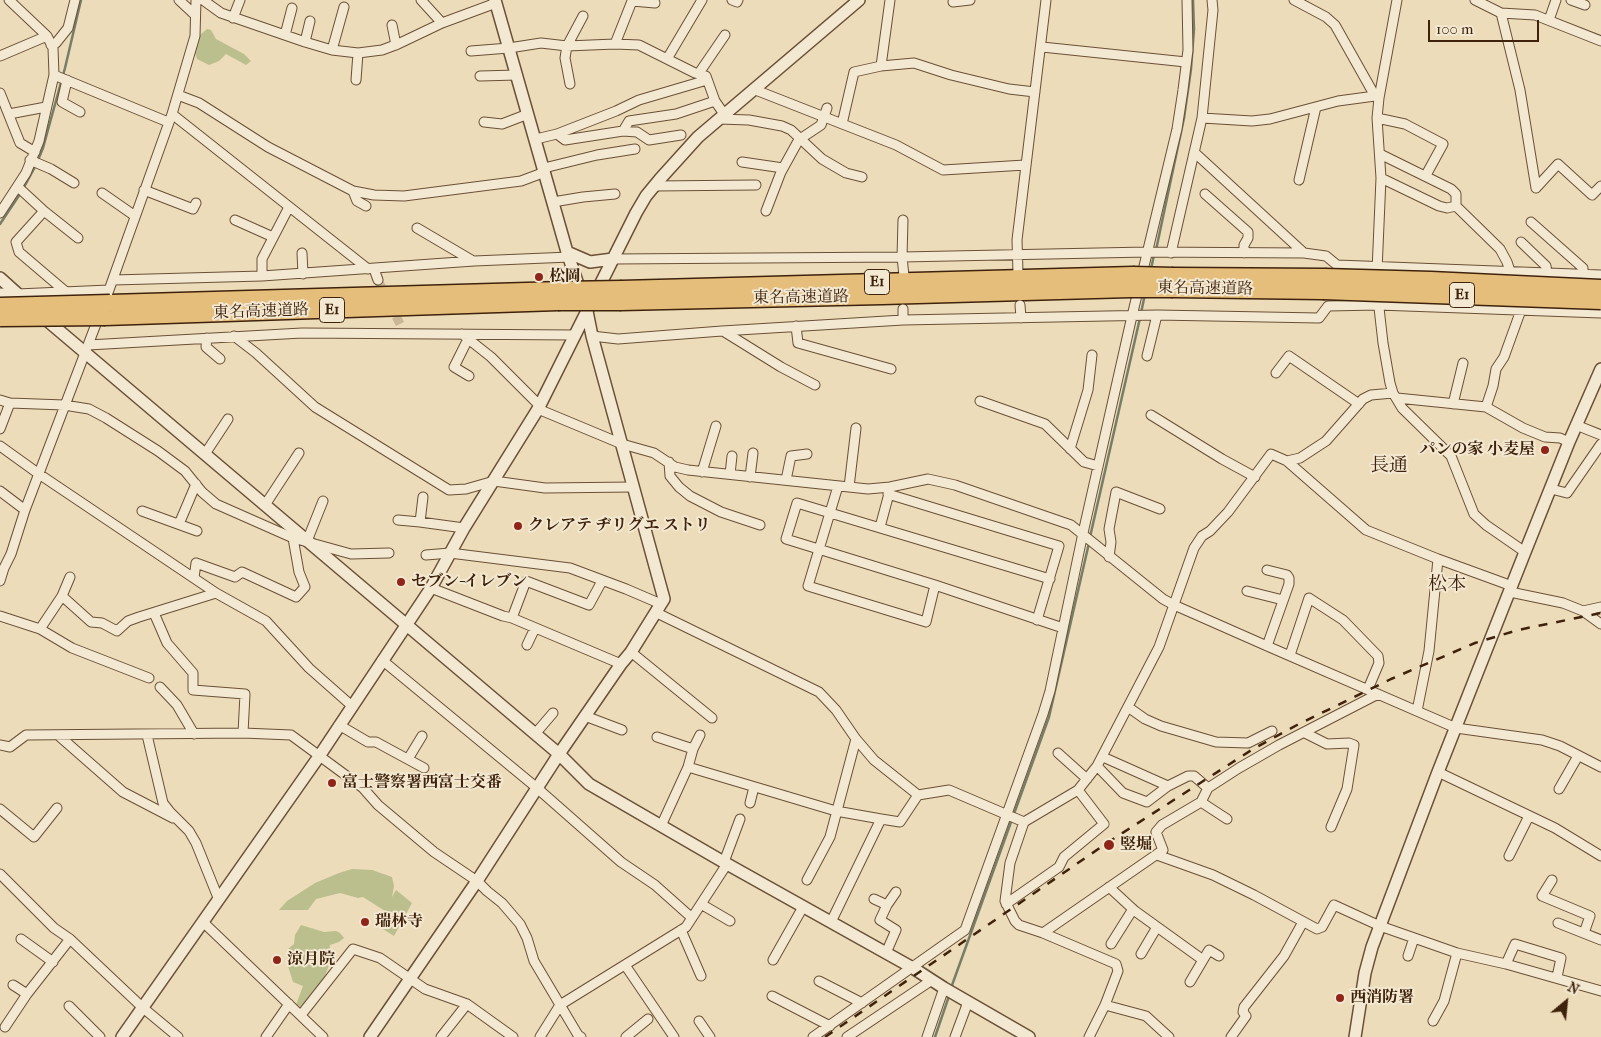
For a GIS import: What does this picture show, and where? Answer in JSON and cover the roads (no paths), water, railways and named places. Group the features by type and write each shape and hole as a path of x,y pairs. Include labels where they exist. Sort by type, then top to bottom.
{"highway":[{"name":"東名高速道路","path":"1324,284 1431,280 1601,288"},
{"name":"東名高速道路","path":"0,306 621,295 882,296 1132,282 1324,284 1601,301"},
{"name":"東名高速道路","path":"0,318 108,303"}],"street":[{"path":"10,0 49,40 56,43 68,28 75,0"},
{"path":"179,0 196,15"},
{"path":"0,581 2,567 11,554 25,510 64,405 86,349 108,303 113,280 178,95 195,36 196,0"},
{"path":"203,0 221,14 332,50 358,53 382,50 396,45 442,23 496,1 553,202 587,311 592,336 664,599 631,652 620,664 370,1037"},
{"path":"233,18 240,0"},
{"path":"421,0 442,23"},
{"path":"668,59 702,0"},
{"path":"732,0 737,2 738,0"},
{"path":"881,66 890,0"},
{"path":"953,2 970,0"},
{"path":"1018,273 1016,254 1025,165 1042,47 1046,0"},
{"path":"813,1037 965,930 1013,818 1050,691 1098,466 1177,128 1186,62 1187,0"},
{"path":"1171,253 1202,118 1213,10 1212,0"},
{"path":"1294,0 1326,17 1335,25 1377,97"},
{"path":"1397,0 1377,97 1381,178 1377,267 1378,305 1390,383 1402,408 1451,456 1474,514 1486,525 1525,552"},
{"path":"1475,0 1501,13 1535,15 1601,41"},
{"path":"1549,20 1556,0"},
{"path":"1571,0 1585,5"},
{"path":"122,1037 320,754 431,588 464,528 539,408 636,213 654,186 698,138 721,117 860,1"},
{"path":"615,44 632,2 655,3"},
{"path":"332,50 344,7"},
{"path":"284,35 292,8"},
{"path":"1501,13 1520,90 1536,188 1558,164 1592,195 1601,186"},
{"path":"570,84 565,58 567,46 583,16"},
{"path":"305,42 310,21"},
{"path":"392,25 396,45"},
{"path":"699,73 725,35"},
{"path":"0,56 49,40"},
{"path":"0,213 26,173 39,141 54,75 54,62 49,40"},
{"path":"471,51 541,43 567,46 639,45 695,73 706,76 721,117"},
{"path":"1042,47 1186,62"},
{"path":"356,80 358,53"},
{"path":"842,124 854,72 881,66 914,63 1008,89 1035,92"},
{"path":"54,75 170,118 371,269 378,280"},
{"path":"480,76 517,75"},
{"path":"67,80 62,102 80,112"},
{"path":"536,139 557,134 616,112 639,100 707,80"},
{"path":"753,89 826,112 842,124 896,145 944,170 1025,165"},
{"path":"0,93 20,143 32,158 74,183"},
{"path":"178,95 199,103 268,147 353,192 374,195 404,196 521,181 544,170 597,155 635,149"},
{"path":"1202,118 1252,121 1270,119 1338,101 1377,97"},
{"path":"623,131 629,121 676,114 715,101"},
{"path":"9,114 46,107"},
{"path":"1299,180 1316,108"},
{"path":"766,211 783,168 800,139 821,124 826,112"},
{"path":"484,122 502,124 528,114"},
{"path":"721,117 768,122 782,126 791,130 822,159 846,173 862,177"},
{"path":"1377,118 1405,124 1443,144 1426,175"},
{"path":"557,134 565,140 623,131 637,132 649,140 681,135"},
{"path":"1194,152 1304,253"},
{"path":"1380,154 1426,175 1451,189 1456,194 1456,206 1500,249 1510,271"},
{"path":"742,162 783,168"},
{"path":"1381,178 1439,206 1447,208 1456,206"},
{"path":"654,186 756,185"},
{"path":"18,187 78,238"},
{"path":"144,190 192,209 196,203"},
{"path":"353,192 357,201 366,206"},
{"path":"102,193 135,216"},
{"path":"553,202 615,194"},
{"path":"1205,194 1248,232 1244,253"},
{"path":"262,276 262,259 289,207"},
{"path":"44,211 16,242 19,252 66,292"},
{"path":"234,220 272,237"},
{"path":"903,220 902,257 904,276"},
{"path":"1531,222 1583,268 1583,274"},
{"path":"417,228 474,261"},
{"path":"1521,242 1546,266 1547,273"},
{"path":"113,280 303,274 569,255 590,262 613,259 902,257 1147,252 1304,253 1326,256 1337,265 1601,275"},
{"path":"302,254 303,274"},
{"path":"0,278 17,294 86,349 204,454 306,541 559,754 589,784 913,968 1029,1037"},
{"path":"0,293 66,292 108,303"},
{"path":"1020,305 1021,318"},
{"path":"592,336 618,339 903,320 1157,315 1319,318 1328,306 1378,305 1601,313"},
{"path":"903,320 904,308"},
{"path":"1486,407 1496,369 1504,357 1520,310"},
{"path":"1147,356 1157,315"},
{"path":"400,324 405,333"},
{"path":"796,326 798,343 891,369"},
{"path":"722,331 781,367 815,385"},
{"path":"86,349 234,336 302,333 405,333 465,336 574,335"},
{"path":"234,336 315,407 449,490 466,489 494,481 545,488 633,487"},
{"path":"465,336 454,368 469,376"},
{"path":"465,336 491,356 539,408 622,444 654,453 675,467 702,472 889,490 1059,546 1037,620"},
{"path":"207,338 206,347 220,359"},
{"path":"1070,449 1088,390 1092,355"},
{"path":"1276,373 1289,356 1359,404"},
{"path":"1453,404 1463,363"},
{"path":"1355,1037 1365,973 1372,947 1438,772 1550,488 1601,368"},
{"path":"1287,461 1300,458 1326,441 1363,399 1371,395 1486,407 1523,428 1546,437 1560,438 1569,442"},
{"path":"0,400 10,403 64,405 89,409 158,451 185,472 202,492 216,504 294,538 350,554 389,553"},
{"path":"980,401 1045,424 1084,462 1098,466"},
{"path":"0,429 10,403"},
{"path":"1152,415 1222,460 1255,477"},
{"path":"204,454 228,419"},
{"path":"1576,425 1601,435"},
{"path":"702,472 716,426"},
{"path":"849,487 856,428"},
{"path":"1550,488 1567,494 1601,444"},
{"path":"0,446 216,593 266,621 309,668 352,706"},
{"path":"264,505 299,453"},
{"path":"750,476 753,454"},
{"path":"786,480 791,456 807,454"},
{"path":"688,767 836,811 900,822 918,795 949,790 1013,818 1078,790 1103,757 1160,647 1194,548 1202,536 1210,531 1228,512 1271,454 1287,461 1366,530 1511,589 1563,603 1583,611 1601,624"},
{"path":"730,474 732,456"},
{"path":"669,462 670,476 678,487 690,496 721,512 760,525"},
{"path":"889,490 928,479 939,480 1071,525 1163,599 1174,605 1456,728 1542,740 1560,746 1601,767"},
{"path":"179,524 196,484"},
{"path":"838,486 808,586 926,622 935,585"},
{"path":"880,527 889,490"},
{"path":"0,491 25,510"},
{"path":"1109,556 1111,542 1109,530 1116,492 1160,509"},
{"path":"420,522 423,497"},
{"path":"306,541 323,501"},
{"path":"1050,579 797,503 786,539 935,585 1063,628"},
{"path":"142,511 197,531"},
{"path":"398,520 464,528"},
{"path":"194,578 196,563 235,577 242,572 296,597 305,587 299,572 294,538"},
{"path":"426,555 450,554 570,568 602,580 819,692 836,710 856,739 874,760 918,795"},
{"path":"1417,711 1429,651 1438,560"},
{"path":"1267,570 1287,575 1289,578 1267,646"},
{"path":"40,629 62,596 70,576"},
{"path":"512,618 526,581 589,605 602,580"},
{"path":"431,588 512,618 620,664"},
{"path":"1247,590 1283,600"},
{"path":"62,596 92,622 102,622 117,631 128,621 216,593"},
{"path":"1290,656 1309,598 1343,620 1378,656 1379,663 1368,689"},
{"path":"1583,611 1601,607"},
{"path":"154,613 167,642 194,673 193,690 245,694 243,733"},
{"path":"0,616 40,629 72,648 149,678"},
{"path":"527,645 535,628"},
{"path":"631,652 712,718"},
{"path":"382,660 537,788 621,862 655,885 692,918"},
{"path":"160,686 177,705 194,734"},
{"path":"1043,933 1157,856 1163,850 1156,832 1162,825 1201,802 1208,788 1279,745 1378,694"},
{"path":"1128,707 1161,726 1216,742 1248,743 1272,731"},
{"path":"535,734 553,713"},
{"path":"585,716 622,730"},
{"path":"339,726 368,742 376,742 424,768"},
{"path":"1304,733 1326,744 1349,743 1354,745 1347,789 1331,827"},
{"path":"0,745 10,747 26,735 290,734 320,754 363,788 378,805 434,852 477,880 502,903 520,924 527,938 534,961 581,1037"},
{"path":"58,735 123,792 178,820"},
{"path":"147,735 164,803 189,831 196,843 219,900"},
{"path":"408,760 422,736"},
{"path":"661,826 700,736"},
{"path":"657,737 693,750"},
{"path":"807,880 830,837 856,739"},
{"path":"1058,752 1087,779"},
{"path":"1560,790 1578,756"},
{"path":"1103,757 1168,786"},
{"path":"1097,766 1123,793 1147,802 1168,786 1188,776 1194,776 1208,788"},
{"path":"1438,772 1555,828 1601,856"},
{"path":"750,802 754,787"},
{"path":"1006,904 1060,867 1064,857 1104,824 1078,790"},
{"path":"1201,802 1227,819"},
{"path":"0,809 34,837 57,808"},
{"path":"1509,856 1530,816"},
{"path":"1013,818 1005,901 1019,926 1043,933 1116,964 1118,971 1090,1037"},
{"path":"540,1037 560,1005 686,927 726,863 740,819"},
{"path":"831,922 881,819"},
{"path":"1157,856 1213,875 1318,930 1322,927 1334,905 1380,926 1457,953 1557,977 1601,991"},
{"path":"0,874 54,928 70,939 142,1007 178,1037"},
{"path":"1552,880 1542,896 1590,916 1584,933"},
{"path":"1109,887 1133,909 1203,960"},
{"path":"886,953 896,930 880,920 896,892"},
{"path":"874,899 887,905"},
{"path":"701,904 730,921"},
{"path":"773,960 804,907"},
{"path":"1111,944 1133,909"},
{"path":"203,922 323,1037"},
{"path":"1231,1037 1246,1016 1243,1012 1244,1007 1284,956 1303,922"},
{"path":"1558,923 1601,940"},
{"path":"1141,954 1157,927"},
{"path":"681,930 701,976"},
{"path":"1408,956 1414,938"},
{"path":"21,939 53,962"},
{"path":"0,1017 7,1024 27,994 70,939"},
{"path":"1506,964 1515,944 1561,958 1557,977"},
{"path":"301,1015 353,949 380,958 425,989 467,1004 513,1037"},
{"path":"1190,982 1209,950 1219,956"},
{"path":"1433,1021 1444,1001 1457,953"},
{"path":"625,965 674,1037"},
{"path":"846,1037 932,980"},
{"path":"819,981 862,1003"},
{"path":"13,985 27,994"},
{"path":"927,1037 944,988"},
{"path":"772,996 830,1026"},
{"path":"955,1037 966,1001"},
{"path":"266,1037 289,1004"},
{"path":"441,1037 467,1004"},
{"path":"1105,1005 1146,1016 1169,1037"},
{"path":"69,1006 100,1037"},
{"path":"626,1037 648,1019"},
{"path":"699,1021 710,1037"}],"waterway":[{"path":"38,160 65,68 81,0"},
{"path":"1156,250 1184,118 1191,69 1194,29 1193,0"},
{"path":"23,189 36,165"},
{"path":"0,224 20,194"},
{"path":"1151,269 1154,255"},
{"path":"1141,313 1145,294"},
{"path":"1090,537 1140,318"},
{"path":"951,988 1049,717 1089,543"},
{"path":"935,1037 949,996"}],"tunnel":[{"path":"378,280 400,324"}],"railway":[{"path":"825,1037 1107,843 1253,749 1391,679 1475,643 1518,630 1601,613"}],"place":[{"name":"松岡","path":"539,277"},
{"name":"パンの家 小麦屋","path":"1545,450"},
{"name":"クレアテ ヂリグエ ストリ","path":"518,526"},
{"name":"セブン-イレブン","path":"401,582"},
{"name":"富士警察署西富士交番","path":"332,783"},
{"name":"竪堀","path":"1109,845"},
{"name":"瑞林寺","path":"365,922"},
{"name":"涼月院","path":"277,960"},
{"name":"西消防署","path":"1340,998"}],"district":[{"name":"長通","path":"1389,466"},
{"name":"松本","path":"1447,585"}]}
